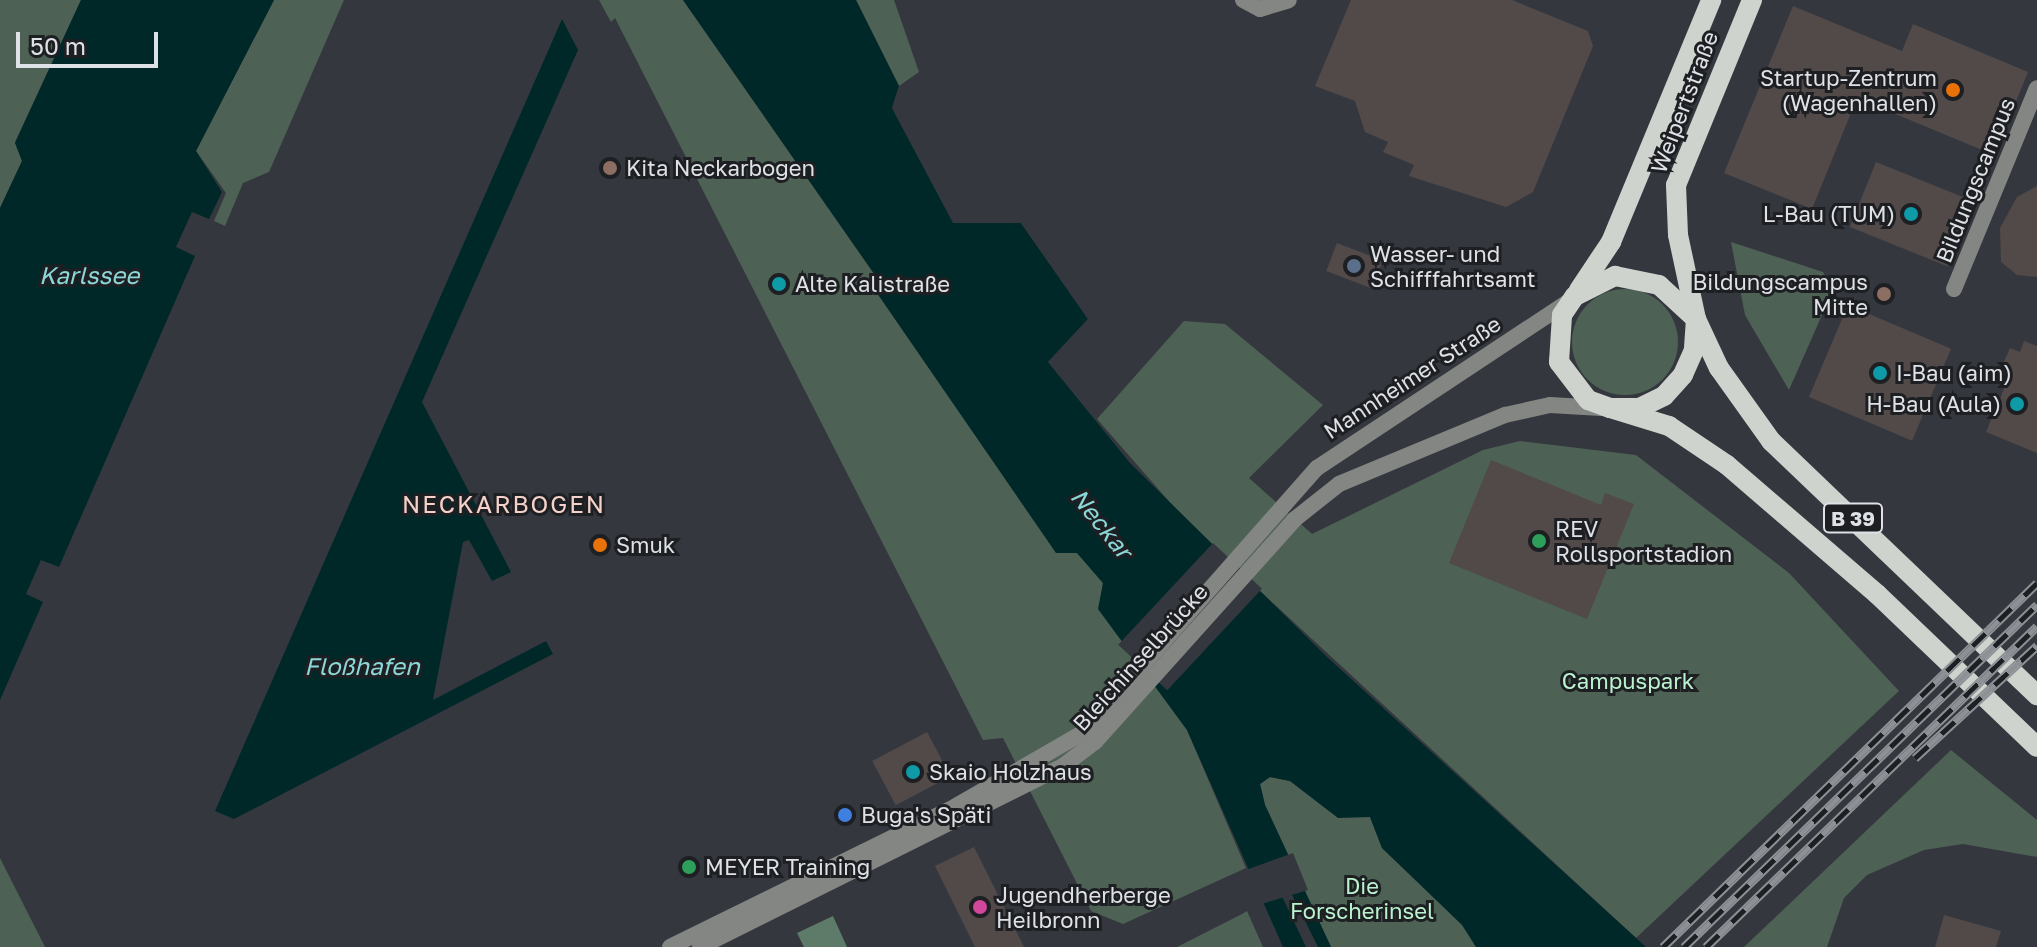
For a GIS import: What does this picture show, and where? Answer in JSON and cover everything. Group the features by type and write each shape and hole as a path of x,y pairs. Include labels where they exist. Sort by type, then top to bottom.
{"main road":[{"name":"Weipertstraße","path":"1575,296 1611,242 1711,0"},
{"name":"Weipertstraße","path":"1696,319 1679,248 1676,185 1752,0"},
{"path":"1575,296 1593,282 1638,277 1679,298 1696,319 1694,350 1664,396 1639,408 1610,408"},
{"name":"B 39","path":"1575,296 1556,339 1559,362 1588,400 1669,426 1727,465 1877,594 2037,747"},
{"name":"B 39","path":"1696,319 1719,368 1771,441 2037,695"}],"street":[{"path":"1243,0 1260,9 1289,0"},
{"name":"Bildungscampus","path":"1954,289 2037,88"},
{"name":"Mannheimer Straße","path":"1280,506 1317,468 1375,426 1575,296"},
{"name":"Bleichinselbrücke","path":"751,914 995,794 1090,737 1295,519 1339,484 1505,415 1550,405 1610,408"},
{"name":"Bleichinselbrücke","path":"1090,737 1280,506"},
{"path":"670,947 751,914"},
{"path":"700,947 751,914"}],"green space":[{"path":"0,0 81,0 15,142 22,161 0,208"},
{"path":"274,0 344,0 269,172 243,183 225,226 214,221 226,193 196,151"},
{"path":"599,0 683,0 884,288 877,293 1056,552 1077,553 1103,583 1099,609 1187,730 1246,868 1123,924 1091,911 1003,738 983,740 615,18 611,22"},
{"path":"856,0 894,0 919,72 899,86"},
{"path":"1731,242 1823,272 1833,290 1789,390 1745,315"},
{"path":"1625,289 1645,293 1662,305 1674,322 1678,342 1674,362 1662,379 1645,391 1625,395 1605,391 1588,379 1576,362 1572,342 1576,322 1588,305 1605,293"},
{"name":"Campuspark","path":"1184,321 1225,324 1323,405 1249,478 1312,534 1483,450 1520,441 1636,455 1789,573 1899,691 1636,938 1195,531 1097,419"},
{"path":"1951,750 2037,820 2037,857 1963,844 1924,850 1867,875 1844,898 1827,947 1744,947"},
{"name":"Die Forscherinsel","path":"1270,777 1290,781 1338,817 1370,817 1382,848 1463,925 1476,947 1331,947 1265,805 1260,784"},
{"path":"0,858 45,947 0,947"},
{"path":"1247,911 1263,947 1177,947 1242,914"}],"shaded area":[{"path":"833,916 847,947 804,947 797,933"}],"water":[{"name":"Karlssee","path":"81,0 274,0 196,151 222,192 209,219 192,212 176,247 195,256 59,567 41,560 26,594 43,602 0,700 0,208 22,161 15,143"},
{"name":"Neckar","path":"683,0 856,0 899,86 892,108 953,222 1021,223 1088,319 1048,362 1130,463 1326,656 1646,947 1476,947 1462,925 1382,848 1370,817 1338,818 1290,781 1270,777 1260,784 1265,805 1331,947 1318,947 1288,887 1279,890 1306,947 1283,947 1187,730 1098,609 1103,583 1077,553 1056,553 877,293 884,288"},
{"name":"Floßhafen","path":"562,19 578,50 422,402 511,572 492,581 469,540 463,542 433,700 546,641 553,654 234,819 215,811"}],"pier":[{"path":"899,86 897,107 955,219 1024,220 1091,317 1053,362 1071,390 1048,362 1088,319 1021,223 953,223 892,108"},
{"path":"1213,543 1262,589 1167,690 1118,645"},
{"path":"1293,853 1308,890 1258,905 1243,871"}],"building":[{"path":"1351,0 1512,0 1588,31 1593,46 1533,192 1506,207 1409,176 1414,165 1383,152 1388,142 1365,132 1355,101 1315,86"},
{"path":"1793,6 1902,51 1913,24 2028,72 1994,155 1857,98 1812,209 1724,173"},
{"name":"L-Bau (TUM)","path":"1876,162 1973,201 1947,266 1850,227"},
{"path":"2037,186 2037,277 2017,275 2001,262 2000,228 2017,197"},
{"name":"Wasser- und Schifffahrtsamt","path":"1337,243 1383,261 1372,289 1326,271"},
{"name":"I-Bau (aim)","path":"1848,305 1951,349 1912,441 1809,397"},
{"name":"H-Bau (Aula)","path":"2024,341 2037,346 2037,453 1986,432 2009,377 1999,373 2010,348 2020,352"},
{"name":"REV Rollsportstadion","path":"1491,460 1601,505 1605,493 1634,504 1587,619 1449,563"},
{"name":"Skaio Holzhaus","path":"927,732 950,776 896,805 872,761"},
{"name":"Jugendherberge Heilbronn","path":"974,847 1024,947 975,947 935,866"},
{"path":"1944,915 2001,931 1996,947 1935,947"}],"railway":[{"path":"1663,947 2037,583"},
{"path":"1684,947 2037,605"},
{"path":"1706,947 2037,626"},
{"path":"1915,758 2037,646"}],"place":[{"name":"Startup-Zentrum (Wagenhallen)","path":"1953,90"},
{"name":"Kita Neckarbogen","path":"610,168"},
{"name":"L-Bau (TUM)","path":"1911,214"},
{"name":"Wasser- und Schifffahrtsamt","path":"1354,266"},
{"name":"Alte Kalistraße","path":"779,284"},
{"name":"Bildungscampus Mitte","path":"1884,294"},
{"name":"I-Bau (aim)","path":"1880,373"},
{"name":"H-Bau (Aula)","path":"2017,404"},
{"name":"REV Rollsportstadion","path":"1539,541"},
{"name":"Smuk","path":"600,545"},
{"name":"Skaio Holzhaus","path":"913,772"},
{"name":"Buga's Späti","path":"845,815"},
{"name":"MEYER Training","path":"689,867"},
{"name":"Jugendherberge Heilbronn","path":"980,907"}],"district":[{"name":"NECKARBOGEN","path":"504,504"}]}
